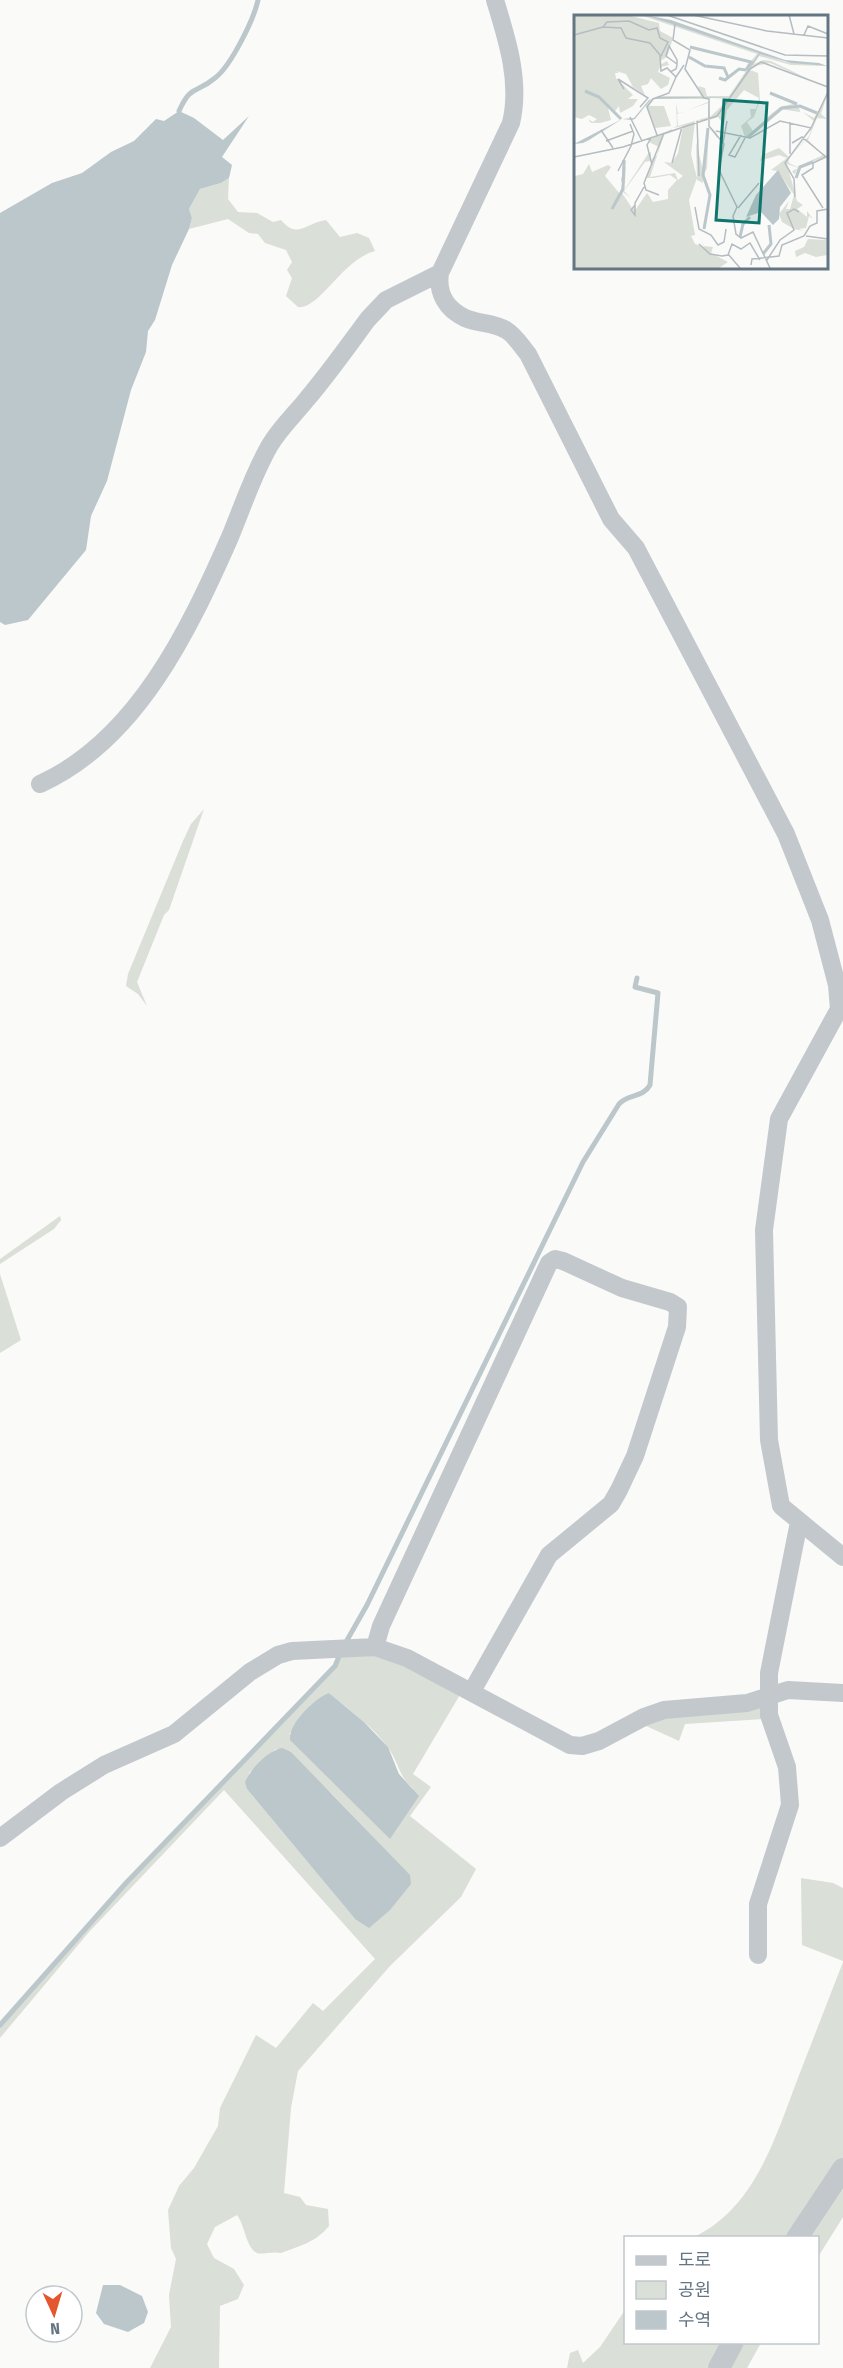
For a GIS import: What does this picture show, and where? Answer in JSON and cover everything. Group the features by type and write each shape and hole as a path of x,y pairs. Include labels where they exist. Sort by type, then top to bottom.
{"street":[{"path":"495,0 515,79 516,101 502,143 440,273 438,289 445,303 465,319 491,323 508,331 528,354 611,519 636,548 786,834 820,920 831,955 839,1009 779,1119 764,1230 769,1440 781,1506 843,1557"},
{"path":"39,784 78,763 113,731 170,656 212,575 258,467 272,442 386,300 440,273"},
{"path":"375,1647 381,1626 549,1263 555,1259 563,1261 622,1288 670,1302 678,1307 677,1327 635,1456 619,1490 611,1504 549,1555 472,1692"},
{"path":"758,1955 758,1904 790,1805 787,1767 770,1715 769,1673 799,1522"},
{"path":"0,1838 61,1792 104,1765 174,1734 250,1672 278,1655 310,1649 375,1647 407,1658 570,1745 582,1746 599,1741 644,1717 664,1710 747,1703 788,1690 843,1693"},
{"path":"798,2236 843,2169"},
{"path":"718,2368 732,2344"}],"green space":[{"path":"229,178 228,199 238,212 257,213 273,222 281,220 287,226 297,230 326,220 340,237 357,233 369,238 375,251 352,264 314,301 306,306 298,307 286,296 292,278 287,270 292,262 286,250 265,243 258,234 249,233 228,219 189,229 192,218 189,209 200,189 221,183"},
{"path":"204,809 169,910 164,915 137,982 147,1006 138,994 126,986 128,974 183,841 191,824"},
{"path":"60,1216 61,1220 54,1229 0,1264 0,1259"},
{"path":"0,1274 21,1340 0,1353"},
{"path":"354,1652 390,1659 461,1693 413,1774 431,1787 410,1816 476,1869 461,1897 390,1966 298,2071 291,2108 284,2193 300,2197 306,2205 328,2209 329,2226 319,2236 301,2246 281,2253 262,2254 257,2253 250,2246 237,2215 215,2227 207,2244 214,2258 234,2269 244,2285 238,2299 220,2306 219,2368 150,2368 171,2327 169,2295 176,2259 171,2248 168,2210 179,2186 194,2168 218,2126 220,2108 256,2035 276,2048 313,2003 323,2011 375,1959 224,1790 89,1932 0,2038 0,2027 127,1884 336,1667 341,1654","holes":["329,1693 376,1733 392,1754 405,1780 414,1789 289,1734","276,1749 332,1794 409,1875 355,1919 247,1789 249,1773"]},
{"path":"762,1703 765,1719 685,1724 679,1741 644,1725 669,1717"},
{"path":"801,1878 833,1883 843,1888 843,1961 802,1945"},
{"path":"843,1962 843,2159 787,2236 695,2236 714,2225 732,2209 747,2190 760,2170 781,2124"},
{"path":"843,2189 843,2217 819,2255 819,2236 811,2236"},
{"path":"624,2311 624,2344 722,2344 710,2368 567,2368 570,2353 578,2350 583,2363 600,2347"},
{"path":"744,2344 760,2344 747,2368 731,2368"}],"water":[{"path":"179,111 194,118 223,140 249,116 222,157 232,165 229,178 221,183 200,189 189,209 192,218 189,229 172,265 155,320 148,331 146,352 131,390 107,481 91,516 86,550 28,620 5,625 0,622 0,213 52,183 82,173 111,152 134,141 156,119 164,121"},
{"path":"329,1693 364,1722 388,1747 399,1774 419,1796 390,1839 290,1740 293,1727 298,1719 317,1700"},
{"path":"282,1748 291,1752 410,1875 411,1884 390,1910 369,1928 355,1919 247,1789 245,1782 255,1766 271,1753"},
{"path":"103,2285 120,2285 142,2296 148,2312 144,2323 128,2332 104,2324 96,2313"}],"waterway":[{"path":"179,111 191,93 215,78 228,63 247,30 258,0"},
{"path":"346,1642 367,1605 583,1162 619,1104 643,1092 650,1085 658,993 635,987 637,978"},
{"path":"0,2025 126,1883 335,1666 340,1654"}]}
